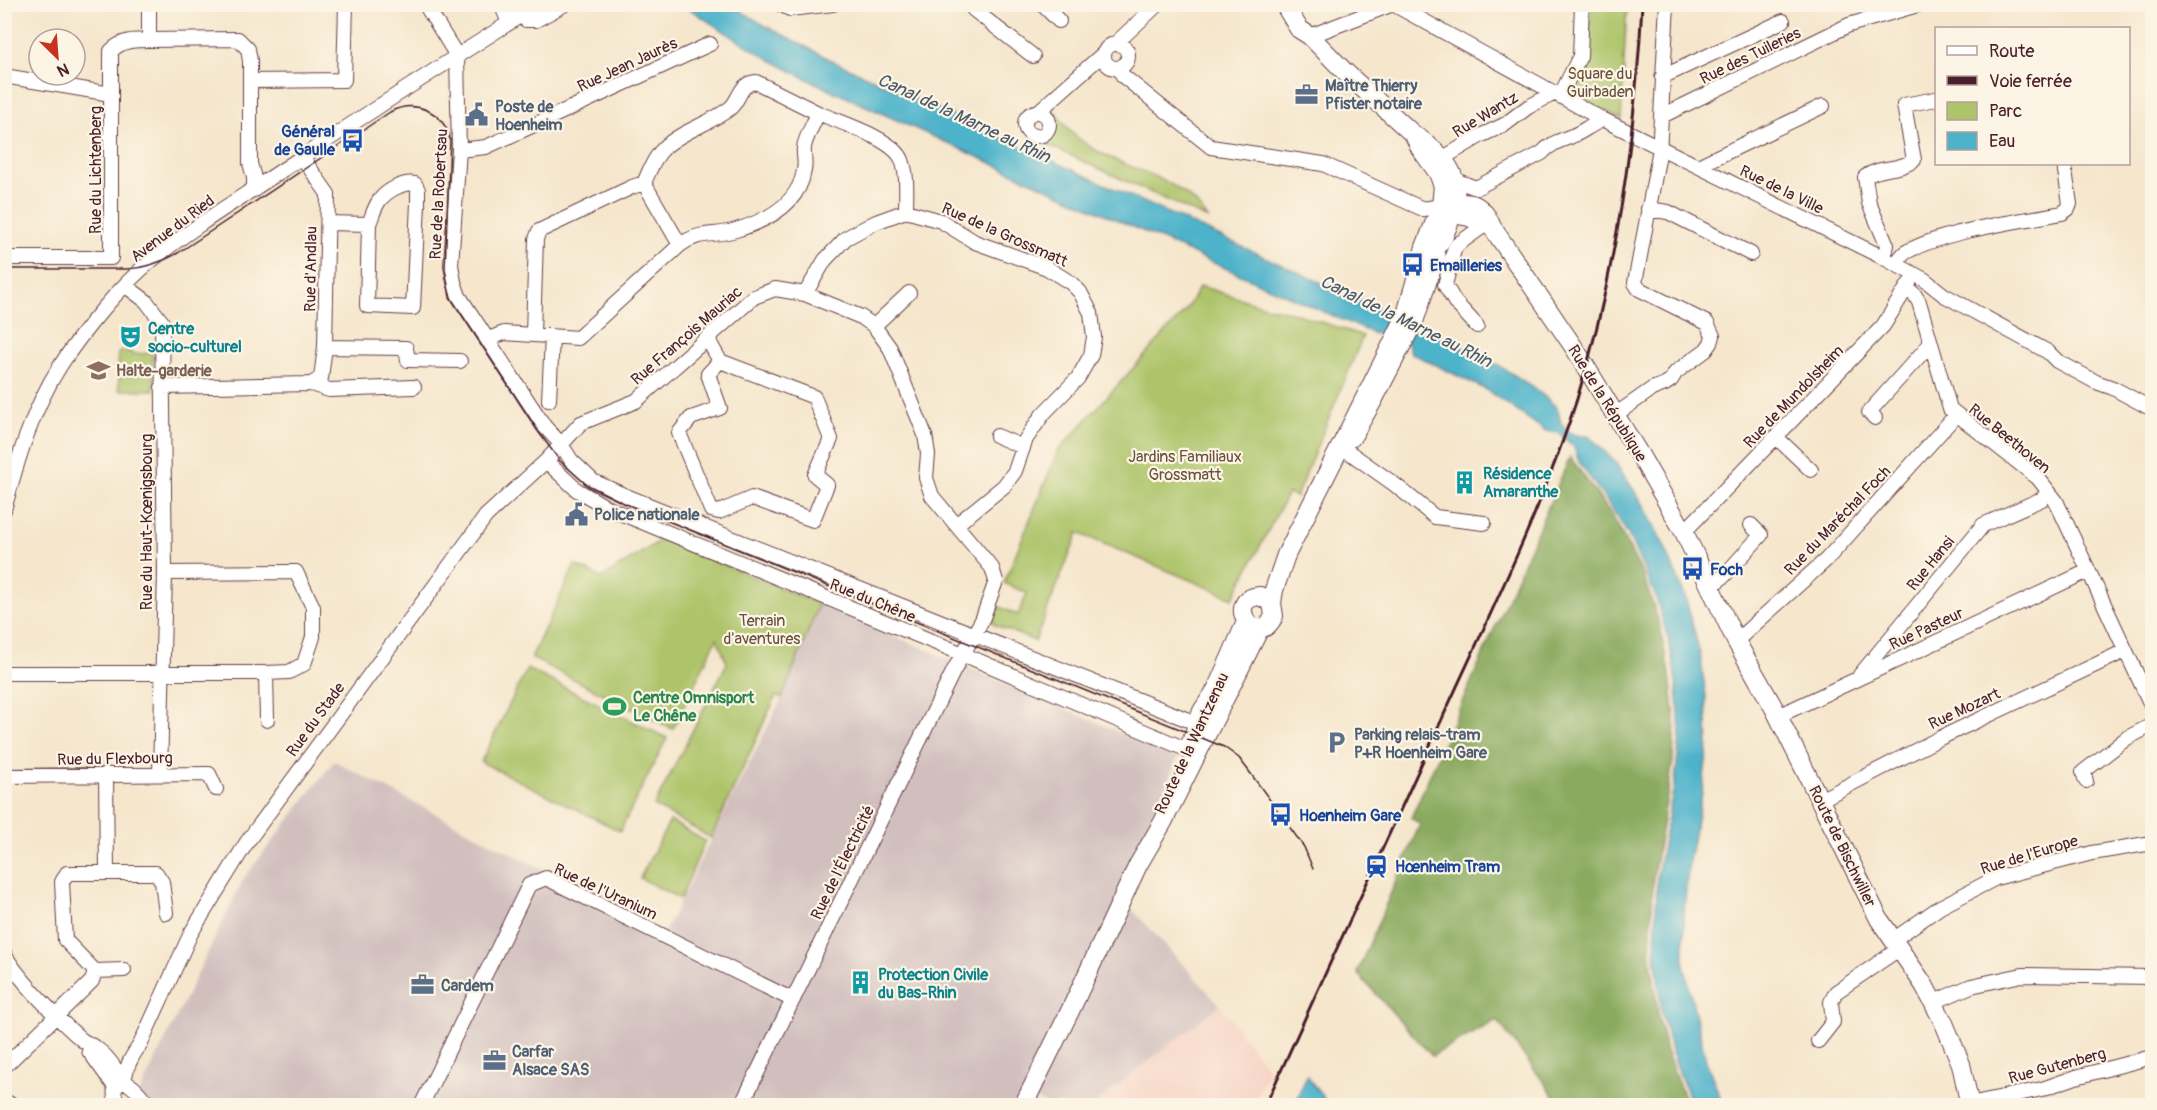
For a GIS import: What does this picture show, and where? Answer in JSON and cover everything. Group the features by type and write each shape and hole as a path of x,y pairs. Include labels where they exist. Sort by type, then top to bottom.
{"main road":[{"path":"1284,4 1299,29 1310,36 1345,72 1414,135 1420,148 1438,161 1455,180 1449,208"},
{"path":"1292,4 1306,24 1310,36"},
{"path":"1438,161 1449,208"},
{"path":"1449,208 1489,226"},
{"name":"Route de la Wantzenau","path":"1266,599 1278,563 1286,555 1394,353 1435,248 1441,243 1449,208"},
{"name":"Route de la Wantzenau","path":"1409,318 1425,247 1449,208"},
{"name":"Rue de la République","path":"1489,226 1565,333 1616,416 1684,532 1710,587"},
{"name":"Route de Bischwiller","path":"1710,587 1778,716 1879,919 1934,1002 1954,1045 1970,1105"},
{"name":"Route de la Wantzenau","path":"1253,625 1243,612 1244,606 1250,598 1266,599"},
{"name":"Route de la Wantzenau","path":"1253,625 1269,624 1272,621 1275,612 1266,599"},
{"name":"Route de la Wantzenau","path":"1023,1106 1138,865 1163,822 1204,727 1253,625"},
{"name":"Route de la Wantzenau","path":"1013,1106 1060,1011 1092,961"}],"street":[{"path":"149,4 149,40"},
{"path":"250,81 344,80 346,4"},
{"path":"425,4 457,56"},
{"path":"501,4 515,19 526,20 536,20 565,4"},
{"name":"Avenue du Ried","path":"4,510 28,431 59,367 99,315 153,259 302,157 539,4"},
{"path":"780,4 790,9 826,5"},
{"path":"970,4 974,10 1033,56"},
{"path":"1042,4 1059,21"},
{"path":"1038,112 1158,4"},
{"path":"1558,95 1580,56 1582,4"},
{"name":"Rue des Tuileries","path":"1662,116 1849,25 1921,4"},
{"path":"1310,36 1392,5"},
{"name":"Rue de la Ville","path":"1392,5 1600,118 1889,255 1944,295 2048,352 2057,361 2152,409"},
{"path":"1616,416 1652,389 1664,374 1676,372 1706,350 1713,336 1707,323 1639,289 1635,283 1660,148 1667,5"},
{"path":"1662,77 1783,21"},
{"name":"Rue du Lichtenberg","path":"4,258 111,258 111,51 118,44 132,40 238,39 248,49 250,163 254,190"},
{"name":"Rue Jean Jaurès","path":"459,150 486,147 710,44"},
{"path":"1110,48 1126,49 1129,56 1126,64 1119,69 1107,64 1110,48"},
{"name":"Rue de la Robertsau","path":"457,56 459,150 452,271 459,296 486,340 545,427 561,444"},
{"path":"1119,69 1123,76 1211,147 1323,164 1423,209 1449,208"},
{"path":"4,76 111,94"},
{"path":"533,334 536,239 539,231 644,183 655,157 667,145 731,108 741,89 750,82 756,82 889,144 902,158 906,174 906,212 876,222 846,238 825,260 805,294"},
{"name":"Rue Wantz","path":"1438,161 1512,120 1528,107 1558,95"},
{"path":"1935,99 1904,105 1914,160 1907,166 1870,173 1865,177 1870,204 1889,255 1906,252 1963,233 2062,213 2068,209 2070,204 2064,165"},
{"path":"1698,166 1823,106"},
{"path":"486,340 504,333 578,338 692,236 731,232 759,223 780,210 796,195 804,171 804,146 819,113"},
{"path":"1455,180 1476,188 1533,158 1561,139 1598,122 1600,118"},
{"name":"Rue d'Andlau","path":"302,157 328,194 324,366 321,378 311,384"},
{"path":"405,183 417,185 412,308 367,306 369,224 382,197 405,183"},
{"path":"644,183 680,245"},
{"path":"1648,209 1668,212 1751,254"},
{"name":"Rue de la Grossmatt","path":"906,212 941,221 975,242 1047,268 1071,283 1080,292 1091,313 1094,337 1091,355 1078,378 1043,414 1023,447 1014,471 1004,486 956,525"},
{"path":"328,224 369,224"},
{"path":"1477,326 1455,302 1445,285 1457,245 1489,226"},
{"name":"Rue de Mundolsheim","path":"1684,532 1883,326 1915,274"},
{"name":"Rue du Haut-Kœnigsbourg","path":"126,286 146,301 162,322 165,573 160,774"},
{"name":"Rue François Mauriac","path":"561,444 581,423 636,401 754,297 775,289 805,294 861,317 874,326 890,348 926,435 928,454 926,478 932,496 992,568 996,581 982,620 974,634"},
{"name":"Rue Beethoven","path":"1906,290 1914,294 1919,302 1950,409 2038,478 2056,501 2152,706"},
{"path":"874,326 909,292"},
{"path":"549,400 552,336"},
{"path":"707,338 720,361 814,398 831,439 815,475 827,485 813,520 752,498 719,512 711,510 679,433 691,418 720,408 708,374 720,361"},
{"path":"1875,418 1869,412 1931,342"},
{"path":"325,347 406,348 408,360 460,361"},
{"name":"Route de la Wantzenau","path":"1286,555 1298,544 1394,353"},
{"path":"162,387 311,384 329,390 414,387"},
{"name":"Rue du Maréchal Foch","path":"1736,640 1827,560 1956,415"},
{"path":"997,436 1023,447"},
{"path":"1776,437 1812,470"},
{"name":"Rue du Stade","path":"123,1094 129,1062 140,1045 192,933 247,842 486,516 546,461 561,444"},
{"name":"Rue du Chêne","path":"561,444 581,471 606,487 1204,727"},
{"path":"1346,450 1435,517 1484,523"},
{"name":"Rue du Chêne","path":"546,461 577,490 608,508 1193,752"},
{"name":"Rue Hansi","path":"1856,679 1983,525 2042,499 2048,492"},
{"path":"1710,587 1724,576 1761,535 1751,525"},
{"name":"Rue Pasteur","path":"1778,716 2088,571"},
{"path":"4,673 266,673 289,672 304,664 313,637 314,607 296,572 165,573"},
{"name":"Rue de l'Électricité","path":"741,1106 974,634"},
{"name":"Rue Mozart","path":"1820,800 1940,738 2125,651"},
{"path":"266,673 267,720"},
{"path":"2086,781 2083,772 2127,738 2152,725"},
{"path":"106,774 107,873"},
{"name":"Rue du Flexbourg","path":"4,776 209,774 216,789"},
{"name":"Rue de l'Europe","path":"1818,1041 1833,1023 1831,1002 1836,992 1940,907 1996,878 2092,853 2152,843"},
{"path":"124,970 95,971 65,940 62,882 66,873 156,873 162,882 166,913"},
{"name":"Rue de l'Uranium","path":"421,1106 529,885 546,878 793,1000"},
{"path":"4,954 15,971 57,1016 114,1066 123,1094 149,1106"},
{"path":"4,1067 92,981 95,971"},
{"path":"1934,1002 1971,986 2022,975 2152,977"},
{"name":"Rue Gutenberg","path":"1970,1105 2042,1089 2076,1077 2152,1057"},
{"path":"4,1101 14,1106"}],"shaded area":[{"path":"819,604 1178,757 1119,895 1220,1005 1093,1105 1048,1105 1036,1100 1034,1106 133,1106 244,878 334,761 664,933 782,698"},
{"path":"1220,1005 1269,1070 1252,1105 1092,1106"}],"green space":[{"name":"Square du Guirbaden","path":"1590,5 1627,5 1621,119 1574,96 1570,90 1588,54"},
{"path":"1053,108 1069,130 1088,145 1174,186 1193,200 1208,219 1048,145 1052,122 1047,112"},
{"name":"Jardins Familiaux Grossmatt","path":"1200,286 1291,312 1363,336 1296,497 1288,493 1233,598 1078,533 1035,641 995,625 993,622 999,607 1018,615 1027,593 1004,583 1058,451 1186,310"},
{"path":"121,351 130,351 131,354 153,353 154,390 119,390 118,354"},
{"path":"1570,457 1613,517 1643,575 1659,623 1671,682 1675,720 1673,761 1653,878 1650,952 1666,1051 1687,1105 1561,1105 1497,1020 1432,1056 1357,973 1420,824 1411,818"},
{"name":"Terrain d'aventures","path":"662,539 819,604 782,698 776,696 711,838 654,806 727,663 717,638 673,729 531,658 575,565 602,578"},
{"path":"527,669 667,738 620,831 481,762"},
{"path":"670,821 705,841 680,899 640,878"}],"water":[{"path":"684,5 731,5 833,61 1388,313 1387,320 1391,325 1410,332 1420,327 1473,353 1508,371 1540,393 1556,408 1561,423 1569,432 1589,436 1615,462 1643,504 1666,550 1685,596 1700,654 1706,697 1708,745 1702,793 1689,861 1684,910 1684,965 1706,1061 1723,1105 1691,1104 1671,1050 1662,1013 1655,952 1657,877 1675,781 1680,738 1675,673 1669,642 1656,597 1628,534 1579,462 1574,447 1559,433 1546,431 1485,389 1411,353 1407,341 1399,337 1387,332 1375,334 824,87 752,49"},
{"path":"1307,1076 1328,1104 1294,1105"}],"tram line":[{"path":"4,269 127,269 160,262 178,253 390,112 409,107 427,110 442,122 450,140 445,269 450,297 537,430 560,461 586,484 626,504 1224,747 1239,758 1251,774 1304,847 1313,869"}],"railway":[{"path":"1265,1106 1532,521 1563,440 1591,351 1622,204 1635,105 1642,4"}],"place":[{"name":"Maître Thierry Pfister notaire","path":"1307,94"},
{"name":"Poste de Hoenheim","path":"477,115"},
{"name":"Général de Gaulle","path":"353,140"},
{"name":"Emailleries","path":"1412,265"},
{"name":"Centre socio-culturel","path":"130,337"},
{"name":"Halte-garderie","path":"98,370"},
{"name":"Résidence Amaranthe","path":"1465,482"},
{"name":"Police nationale","path":"576,514"},
{"name":"Foch","path":"1692,569"},
{"name":"Centre Omnisport Le Chêne","path":"615,706"},
{"name":"Parking relais-tram P+R Hoenheim Gare","path":"1336,743"},
{"name":"Hoenheim Gare","path":"1281,815"},
{"name":"Hœnheim Tram","path":"1377,866"},
{"name":"Protection Civile du Bas-Rhin","path":"860,983"},
{"name":"Cardem","path":"423,985"},
{"name":"Carfar Alsace SAS","path":"494,1060"}],"water label":[{"name":"Canal de la Marne au Rhin","path":"964,118"},
{"name":"Canal de la Marne au Rhin","path":"1406,321"}]}
